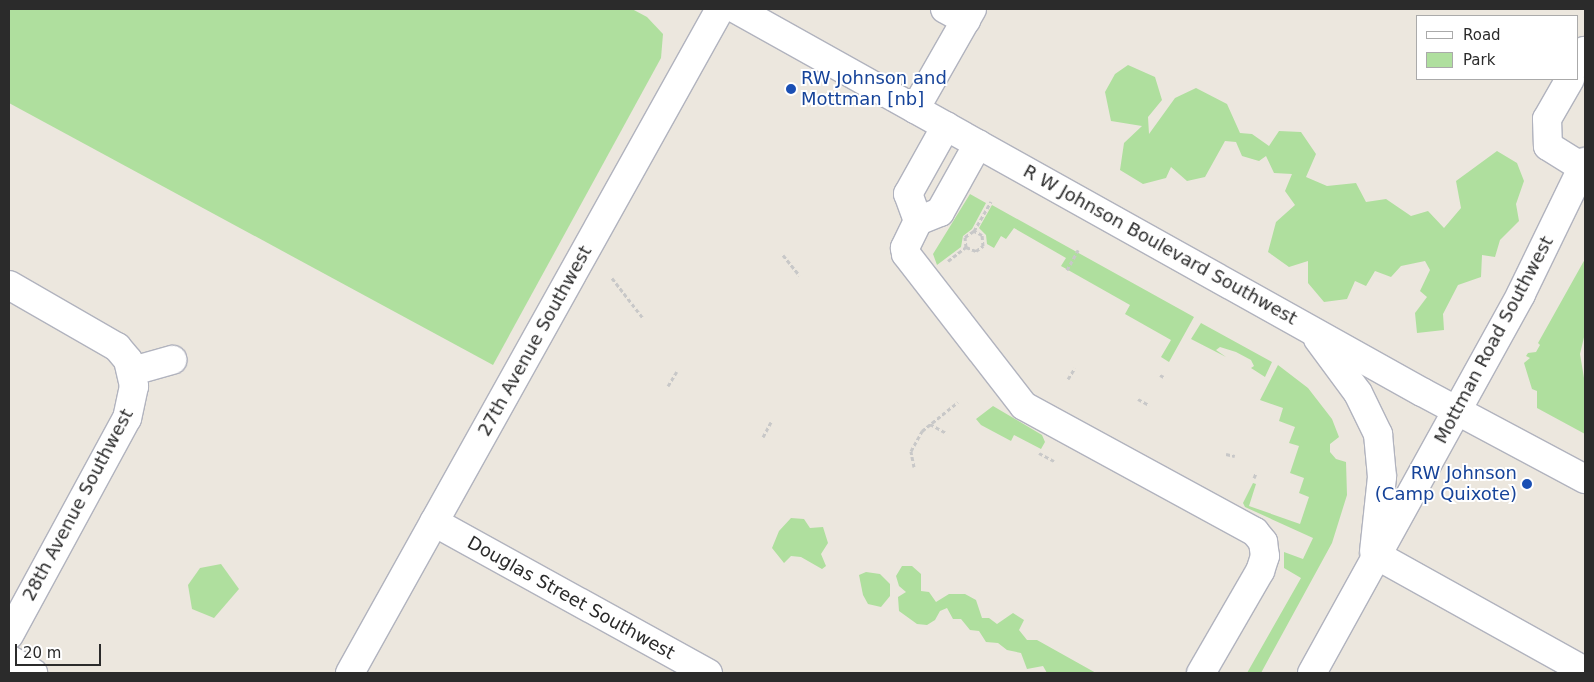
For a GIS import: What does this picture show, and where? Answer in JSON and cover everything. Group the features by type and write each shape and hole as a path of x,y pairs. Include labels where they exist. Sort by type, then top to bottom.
{"street":[{"name":"27th Avenue Southwest","path":"350,673 720,9"},
{"name":"R W Johnson Boulevard Southwest","path":"736,9 1311,330 1585,479"},
{"path":"915,109 961,13"},
{"path":"1579,62 1585,51"},
{"path":"1569,80 1547,119 1548,146 1584,166"},
{"path":"918,221 908,194 946,126"},
{"path":"978,144 940,212 918,221 905,248 906,254 1016,399 1255,532 1263,542 1265,556 1260,571 1202,673"},
{"name":"Mottman Road Southwest","path":"1312,673 1375,562 1521,294 1584,166"},
{"path":"9,285 106,338 128,360 132,371 172,360"},
{"path":"1311,330 1358,393 1378,434 1382,476 1375,562 1585,671"},
{"name":"28th Avenue Southwest","path":"9,635 127,418 134,386 132,371"},
{"name":"Douglas Street Southwest","path":"434,522 708,673"},
{"path":"9,659 33,673"}],"path":[{"path":"966,247 965,237 974,231 991,201"},
{"path":"966,247 976,251 983,246 982,235 974,231"},
{"path":"941,266 966,247"},
{"path":"1067,270 1078,250"},
{"path":"783,255 799,275"},
{"path":"612,278 643,318"},
{"path":"1068,379 1075,368"},
{"path":"668,386 677,371"},
{"path":"1160,375 1164,377"},
{"path":"1138,399 1149,404"},
{"path":"914,467 911,451 922,431 958,402"},
{"path":"762,437 771,422"},
{"path":"930,424 946,433"},
{"path":"1039,453 1054,461"},
{"path":"1226,454 1235,456"},
{"path":"1254,478 1256,473"}],"green space":[{"path":"9,9 632,9 647,17 663,34 661,58 493,365 9,103"},
{"path":"1128,65 1155,77 1162,100 1148,117 1149,134 1175,98 1196,88 1227,104 1240,133 1252,134 1269,146 1279,131 1301,132 1316,154 1306,177 1327,186 1356,183 1366,202 1386,199 1411,216 1428,211 1444,228 1461,208 1456,181 1497,151 1517,163 1524,181 1516,204 1519,221 1500,240 1495,257 1482,255 1481,277 1458,285 1443,314 1444,330 1417,333 1415,313 1427,297 1420,291 1430,270 1425,261 1401,266 1391,277 1375,271 1366,286 1355,281 1347,299 1324,302 1308,283 1308,261 1289,267 1268,252 1276,222 1295,205 1285,191 1292,174 1274,173 1266,156 1259,161 1242,156 1236,142 1225,141 1205,177 1187,181 1171,167 1166,178 1143,184 1120,170 1124,143 1142,126 1111,121 1105,92 1115,74"},
{"path":"970,194 986,203 972,229 963,236 961,247 937,265 933,254"},
{"path":"992,205 1194,317 1169,362 1161,357 1171,340 1125,314 1130,305 1061,266 1066,258 1014,228 1006,239 1001,236 994,248 987,244 986,235 979,228"},
{"path":"1585,259 1585,333 1580,354 1585,384 1585,434 1537,408 1537,391 1532,389 1524,363 1530,358 1526,356 1528,353 1536,352 1540,345 1538,343"},
{"path":"1201,323 1272,362 1265,377 1251,368 1254,366 1251,360 1236,352 1220,347 1216,350 1226,357 1191,339"},
{"path":"1278,365 1308,388 1332,419 1339,437 1330,444 1330,452 1336,459 1346,462 1347,495 1332,543 1261,673 1247,673 1301,578 1284,568 1284,552 1303,559 1313,538 1245,507 1243,503 1253,483 1256,484 1249,506 1300,524 1309,497 1299,493 1304,478 1290,473 1299,446 1289,443 1295,427 1279,421 1283,408 1260,400"},
{"path":"993,406 1042,435 1045,442 1041,449 1014,435 1011,441 981,425 976,419"},
{"path":"791,518 804,519 810,528 823,527 828,543 821,554 826,566 822,569 801,557 791,556 784,563 772,548 779,531"},
{"path":"221,564 239,589 214,618 192,609 188,585 200,568"},
{"path":"902,566 912,566 921,574 921,591 929,592 936,602 949,594 965,594 976,600 982,618 989,618 997,624 1013,613 1024,620 1019,630 1027,640 1037,640 1096,673 1047,673 1043,666 1027,669 1021,653 1007,650 998,643 986,642 979,631 970,630 961,619 953,619 947,608 940,611 935,620 927,625 917,624 899,611 898,597 906,592 899,586 896,576"},
{"path":"866,572 880,574 890,584 890,596 881,607 868,604 863,595 859,575"}],"place":[{"name":"RW Johnson and Mottman [nb]","path":"791,89"},
{"name":"RW Johnson (Camp Quixote)","path":"1527,484"}]}
